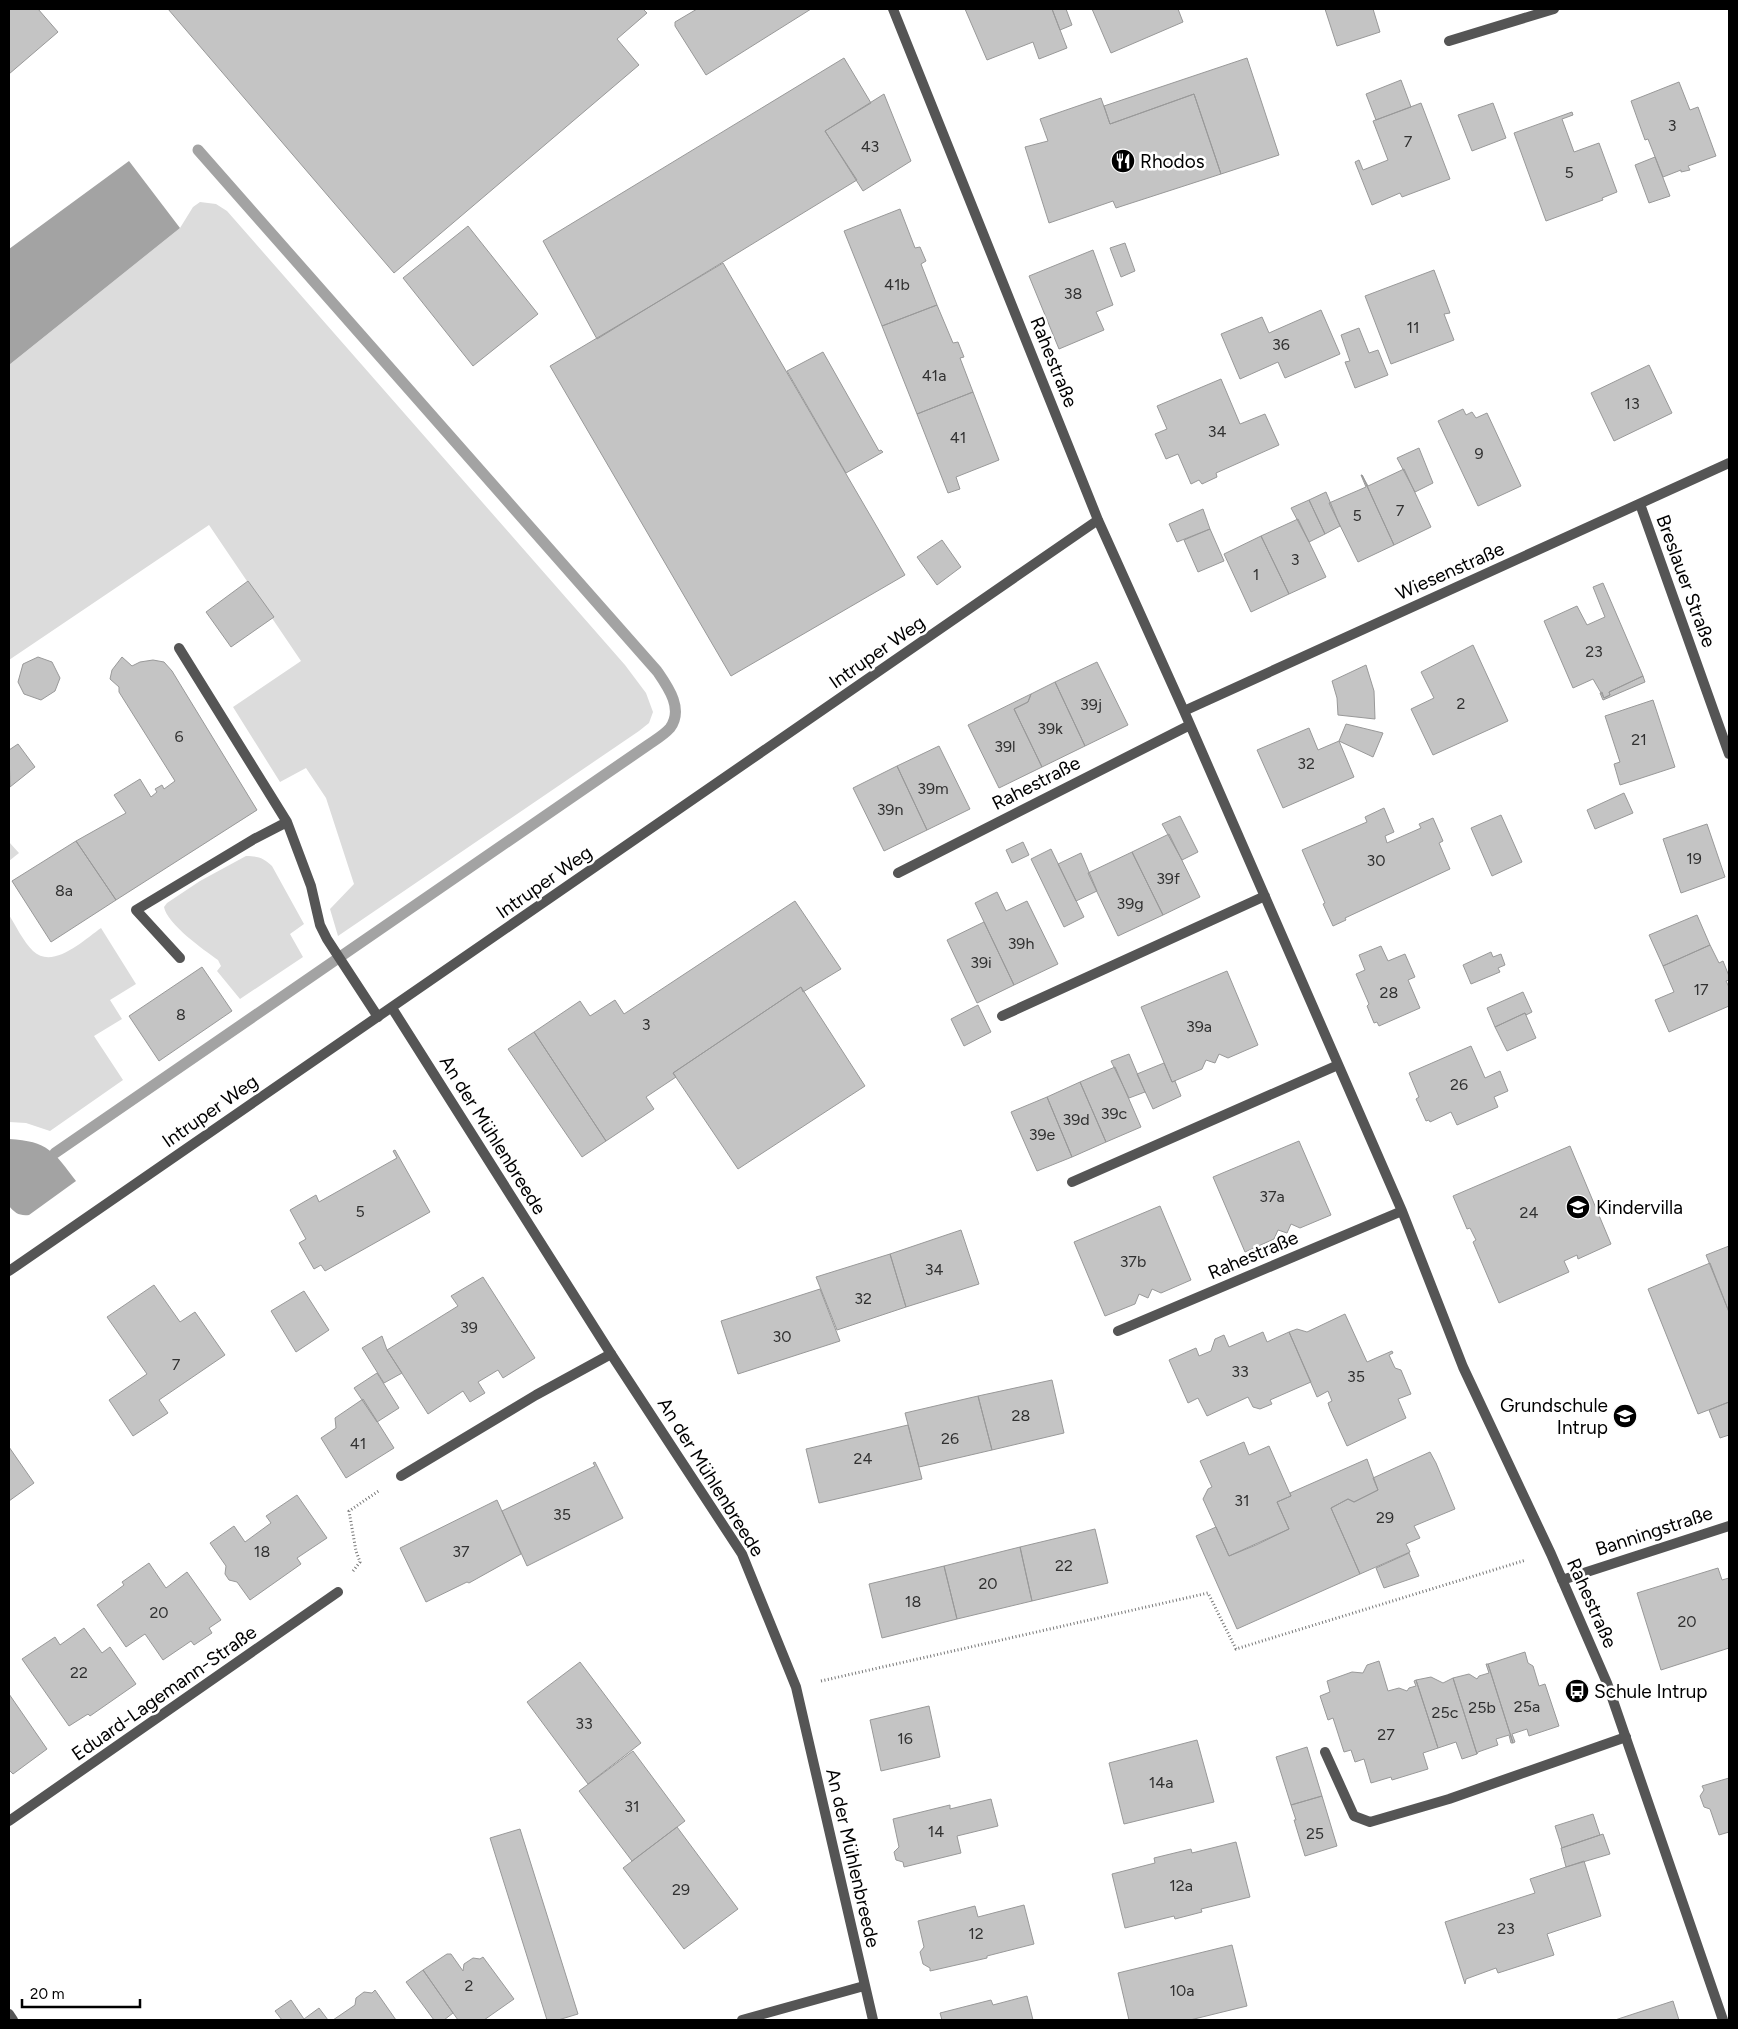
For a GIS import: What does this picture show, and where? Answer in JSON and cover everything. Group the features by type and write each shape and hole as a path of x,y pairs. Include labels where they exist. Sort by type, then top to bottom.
{"street":[{"name":"Rahestraße","path":"894,9 1098,520 1184,711 1402,1211 1463,1367 1551,1554 1607,1683 1723,2020"},
{"path":"1449,41 1554,9"},
{"name":"Wiesenstraße","path":"1184,711 1729,463"},
{"name":"Breslauer Straße","path":"1640,504 1729,754"},
{"name":"Intruper Weg","path":"9,1271 1098,520"},
{"path":"179,648 287,822 311,886 320,925 327,939 378,1017"},
{"name":"Rahestraße","path":"898,873 1190,725"},
{"path":"180,958 136,910 254,839 287,822"},
{"path":"1002,1016 1265,896"},
{"name":"An der Mühlenbreede","path":"392,1008 611,1354 742,1554 796,1687 873,2020"},
{"path":"1072,1182 1338,1065"},
{"name":"Rahestraße","path":"1118,1330 1402,1211"},
{"path":"401,1476 536,1394 611,1354"},
{"name":"Banningstraße","path":"1562,1580 1729,1526"},
{"name":"Eduard-Lagemann-Straße","path":"9,1821 338,1592"},
{"path":"1324,1752 1354,1816 1370,1822 1449,1799 1626,1737"},
{"path":"742,2020 864,1986"},
{"path":"9,2014 13,2020"}],"path":[{"path":"338,1592 360,1562 349,1511 401,1476"},
{"path":"796,1687 1208,1593 1236,1649 1551,1554"}],"shaded area":[{"path":"129,161 180,228 9,365 9,249"},
{"path":"200,202 216,204 227,211 625,665 646,693 653,712 649,723 639,731 338,936 330,909 354,884 326,798 306,768 280,782 233,707 301,661 209,525 9,660 9,365 180,228 193,207"},
{"path":"9,842 19,853 9,861"},
{"path":"246,856 260,858 272,866 304,924 290,934 303,957 240,999 217,971 221,966 218,960 179,929 164,907 200,881"},
{"path":"9,915 29,947 41,956 50,957 68,951 101,928 136,984 110,1000 122,1019 94,1036 123,1080 50,1131 26,1123 9,1122"},
{"path":"9,1139 33,1142 49,1150 62,1162 76,1181 29,1215 15,1212 9,1206"}],"building":[{"path":"9,9 38,9 58,32 9,74"},
{"path":"168,9 643,9 647,13 617,39 639,65 394,273"},
{"path":"697,9 811,9 706,75 675,26 675,22"},
{"path":"965,9 1052,9 1067,48 1039,59 1033,42 987,60"},
{"path":"1052,9 1066,9 1072,25 1060,30"},
{"path":"1092,9 1178,9 1183,22 1111,53"},
{"path":"1325,9 1373,9 1380,32 1337,46"},
{"path":"844,58 871,103 825,131 857,180 597,339 543,241"},
{"path":"1247,58 1279,155 1221,174 1194,94 1110,124 1104,106"},
{"path":"1401,80 1411,107 1376,120 1366,94"},
{"path":"1679,82 1690,110 1698,107 1716,156 1688,166 1690,170 1681,172 1681,170 1663,177 1648,139 1645,140 1631,101"},
{"path":"884,94 911,161 863,191 825,131"},
{"name":"Rhodos","path":"1194,94 1221,174 1116,208 1113,201 1049,223 1025,147 1048,141 1040,119 1101,98 1110,124"},
{"path":"1421,103 1450,179 1402,197 1400,193 1372,205 1355,162 1359,160 1363,170 1388,160 1373,121"},
{"path":"1493,103 1506,138 1472,151 1458,115"},
{"path":"1572,112 1573,115 1562,119 1574,152 1599,143 1617,192 1602,198 1603,200 1546,221 1514,133"},
{"path":"1655,157 1670,196 1649,203 1635,165"},
{"path":"900,209 915,248 920,247 926,261 921,264 937,305 882,326 844,231"},
{"path":"468,226 538,314 473,366 403,278"},
{"path":"1125,243 1135,271 1121,277 1110,248"},
{"path":"1093,250 1113,305 1096,312 1104,330 1059,349 1029,276"},
{"path":"723,263 905,575 731,676 550,366"},
{"path":"1434,270 1450,313 1444,314 1454,340 1391,364 1365,296"},
{"path":"937,305 953,343 958,342 964,357 960,358 973,392 917,414 882,326"},
{"path":"1321,310 1340,354 1285,378 1278,362 1240,379 1221,334 1262,317 1269,333"},
{"path":"1359,328 1369,353 1378,350 1388,375 1355,388 1345,362 1350,361 1341,335"},
{"path":"823,352 879,451 883,452 846,473 787,371"},
{"path":"1649,365 1672,413 1614,441 1591,393"},
{"path":"1221,379 1240,424 1265,414 1279,445 1216,473 1217,477 1202,484 1199,480 1191,484 1178,454 1166,459 1155,434 1167,429 1157,406"},
{"path":"973,392 999,460 956,477 960,489 948,493 917,414"},
{"path":"1463,409 1466,415 1472,412 1476,418 1487,413 1521,486 1478,506 1438,421"},
{"path":"1419,448 1433,483 1415,492 1397,458"},
{"path":"1404,469 1431,527 1394,545 1362,475 1368,486"},
{"path":"1361,475 1394,545 1358,562 1329,503 1366,487"},
{"path":"1326,492 1340,526 1325,534 1309,500"},
{"path":"1309,500 1325,534 1309,542 1291,508"},
{"path":"1203,509 1210,529 1177,542 1169,524"},
{"path":"1298,519 1326,577 1289,594 1261,536"},
{"path":"1210,529 1224,561 1198,572 1184,540"},
{"path":"1261,536 1289,594 1251,612 1224,554"},
{"path":"942,540 961,567 937,585 917,557"},
{"path":"248,581 274,617 231,647 206,612"},
{"path":"1603,583 1643,676 1609,692 1610,695 1604,698 1593,679 1573,688 1544,621 1577,606 1587,625 1605,617 1593,587"},
{"path":"1473,645 1508,721 1433,755 1411,709 1434,698 1421,672"},
{"path":"38,657 52,662 60,678 55,691 41,700 24,694 18,682 23,664"},
{"path":"122,657 132,666 140,662 153,660 164,662 172,671 257,810 116,900 76,841 126,813 114,795 140,779 151,797 157,792 155,789 162,785 164,789 175,781 119,692 119,687 110,679 112,670"},
{"path":"1097,662 1128,725 1085,746 1055,682"},
{"path":"1366,665 1374,691 1375,719 1338,715 1337,698 1332,681"},
{"path":"1643,676 1645,682 1603,700 1600,693 1602,692 1604,698 1610,695 1609,692"},
{"path":"1055,682 1085,746 1042,767 1014,709 1028,702 1031,694"},
{"path":"1031,694 1028,702 1014,709 1042,767 999,788 968,725"},
{"path":"1653,700 1675,767 1620,785 1614,764 1620,762 1605,716"},
{"path":"1346,724 1383,733 1373,757 1339,741"},
{"path":"1309,728 1318,750 1339,741 1354,777 1283,808 1257,750"},
{"path":"18,744 35,767 10,787 9,750"},
{"path":"939,746 970,809 927,830 897,766"},
{"path":"897,766 927,830 884,851 853,788"},
{"path":"1624,793 1633,813 1595,829 1587,810"},
{"path":"1384,808 1394,832 1385,836 1387,843 1421,828 1419,824 1433,818 1443,841 1439,843 1450,869 1345,918 1346,920 1333,926 1302,850 1367,822 1365,817"},
{"path":"1501,815 1522,862 1492,876 1471,828"},
{"path":"1180,816 1198,852 1182,860 1162,824"},
{"path":"1707,824 1725,877 1681,893 1663,839"},
{"path":"1169,834 1200,897 1163,915 1132,852"},
{"path":"76,841 116,900 51,942 12,881"},
{"path":"1023,842 1029,855 1012,863 1006,850"},
{"path":"1051,849 1084,917 1064,927 1031,859"},
{"path":"1132,852 1163,915 1118,936 1088,873"},
{"path":"1081,853 1097,891 1076,901 1058,864"},
{"path":"997,892 1006,911 1027,901 1058,964 1014,985 975,903"},
{"path":"795,901 841,969 803,992 801,987 673,1073 676,1077 646,1097 654,1109 606,1141 534,1032 580,1001 590,1016 615,1000 624,1014"},
{"path":"1697,915 1710,945 1663,966 1649,935"},
{"path":"984,922 1014,985 977,1003 947,940"},
{"path":"1710,945 1719,963 1723,961 1729,976 1729,980 1726,981 1729,987 1729,1006 1669,1032 1655,1000 1674,992 1663,966"},
{"path":"1381,946 1388,961 1405,954 1415,977 1408,980 1420,1008 1379,1026 1377,1022 1374,1023 1367,1006 1369,1004 1356,974 1365,970 1359,955"},
{"path":"1491,952 1493,957 1501,954 1505,965 1498,968 1500,972 1471,984 1463,965"},
{"path":"202,967 232,1011 159,1061 129,1016"},
{"path":"1227,971 1258,1045 1228,1058 1219,1054 1215,1063 1206,1060 1202,1069 1172,1082 1141,1007"},
{"path":"801,987 865,1086 738,1169 673,1073"},
{"path":"1523,992 1532,1012 1526,1015 1525,1013 1495,1027 1487,1008"},
{"path":"978,1005 991,1032 964,1046 951,1019"},
{"path":"1525,1013 1536,1038 1507,1051 1495,1027"},
{"path":"534,1032 606,1141 582,1157 508,1049"},
{"path":"1471,1046 1485,1078 1500,1071 1508,1091 1494,1097 1498,1107 1457,1125 1451,1112 1430,1122 1429,1120 1426,1121 1416,1099 1419,1097 1409,1073"},
{"path":"1129,1054 1145,1092 1129,1098 1111,1061"},
{"path":"1164,1063 1172,1082 1175,1081 1181,1096 1153,1109 1137,1074"},
{"path":"1115,1067 1141,1127 1106,1142 1080,1082"},
{"path":"1080,1082 1106,1142 1072,1157 1047,1097"},
{"path":"1047,1097 1072,1157 1037,1171 1011,1112"},
{"path":"1299,1141 1331,1215 1300,1228 1291,1224 1287,1233 1278,1230 1274,1239 1245,1252 1213,1177"},
{"path":"1570,1146 1611,1244 1578,1259 1577,1255 1564,1261 1569,1272 1499,1303 1473,1242 1476,1240 1470,1228 1467,1229 1453,1196"},
{"path":"395,1150 430,1212 325,1271 321,1265 314,1269 299,1243 306,1239 290,1210 316,1195 319,1202 397,1158 393,1151"},
{"path":"1160,1206 1191,1280 1161,1293 1152,1289 1148,1298 1139,1294 1135,1304 1105,1316 1074,1242"},
{"path":"961,1230 979,1284 906,1307 890,1254"},
{"path":"1729,1246 1729,1312 1706,1255"},
{"path":"890,1254 906,1307 837,1330 816,1277"},
{"path":"1710,1263 1729,1312 1729,1402 1698,1414 1648,1289"},
{"path":"483,1277 535,1358 503,1378 498,1370 478,1382 485,1393 470,1402 463,1391 428,1414 387,1350 458,1306 451,1296"},
{"path":"154,1285 180,1322 195,1312 225,1355 159,1400 168,1413 133,1436 109,1400 147,1374 107,1317"},
{"path":"820,1289 840,1341 738,1374 721,1321"},
{"path":"304,1291 329,1330 296,1352 271,1311"},
{"path":"1345,1314 1367,1362 1392,1351 1393,1353 1389,1355 1395,1368 1401,1370 1411,1394 1398,1399 1406,1418 1347,1446 1330,1409 1328,1403 1332,1401 1328,1391 1317,1397 1289,1332 1297,1329 1307,1332"},
{"path":"1263,1332 1267,1342 1289,1332 1311,1382 1270,1400 1272,1404 1260,1409 1253,1407 1248,1397 1207,1416 1198,1398 1188,1403 1169,1360 1196,1348 1199,1356 1211,1351 1215,1339 1224,1335 1229,1347"},
{"path":"382,1336 387,1350 402,1373 384,1383 362,1348"},
{"path":"377,1373 399,1408 377,1422 354,1388"},
{"path":"1052,1380 1064,1433 992,1450 978,1396"},
{"path":"978,1396 992,1450 919,1467 905,1413"},
{"path":"363,1399 394,1448 346,1478 321,1438 336,1428 335,1418"},
{"path":"1729,1402 1729,1435 1720,1438 1709,1410"},
{"path":"908,1425 922,1479 819,1503 806,1449"},
{"path":"1244,1442 1249,1455 1269,1446 1291,1496 1277,1502 1289,1529 1229,1556 1203,1499 1208,1489 1212,1487 1200,1461"},
{"path":"9,1447 34,1483 9,1501"},
{"path":"1430,1452 1455,1509 1414,1526 1420,1538 1406,1544 1410,1552 1360,1574 1331,1508 1348,1499 1354,1502 1378,1490 1373,1478"},
{"path":"1367,1459 1378,1490 1354,1502 1348,1499 1331,1508 1360,1574 1237,1629 1196,1536 1216,1527 1229,1556 1256,1545 1289,1529 1277,1502 1291,1496 1290,1493"},
{"path":"595,1462 623,1518 527,1566 502,1511 595,1466 593,1463"},
{"path":"297,1495 327,1538 297,1558 301,1564 250,1600 237,1582 229,1580 225,1574 226,1566 210,1543 234,1526 245,1542 271,1523 266,1516"},
{"path":"497,1500 521,1554 469,1583 467,1582 426,1602 400,1548"},
{"path":"1095,1529 1108,1583 1032,1601 1020,1547"},
{"path":"1020,1547 1032,1601 957,1619 944,1566"},
{"path":"1409,1553 1419,1576 1384,1588 1376,1568"},
{"path":"149,1563 166,1588 187,1572 221,1620 209,1628 212,1633 194,1645 191,1641 163,1660 145,1634 126,1647 97,1605 124,1585 122,1582"},
{"path":"944,1566 957,1619 882,1638 869,1584"},
{"path":"1718,1568 1722,1580 1729,1578 1729,1648 1661,1670 1637,1593"},
{"path":"84,1628 102,1653 110,1647 136,1684 90,1716 88,1714 69,1726 22,1659 55,1637 60,1645"},
{"path":"1525,1652 1528,1663 1533,1666 1539,1686 1545,1684 1559,1726 1529,1736 1527,1729 1512,1734 1515,1742 1513,1743 1488,1664"},
{"path":"1379,1661 1388,1691 1399,1688 1407,1691 1409,1688 1416,1686 1414,1681 1416,1680 1438,1748 1423,1753 1428,1769 1392,1780 1391,1777 1371,1783 1364,1759 1355,1762 1351,1750 1344,1752 1333,1718 1328,1720 1320,1696 1330,1692 1327,1681 1352,1672 1363,1673 1367,1665"},
{"path":"580,1662 641,1743 588,1784 527,1702"},
{"path":"1486,1664 1488,1664 1513,1743 1511,1743 1509,1735 1496,1739 1498,1745 1477,1754 1453,1678 1469,1674 1477,1679 1479,1676 1489,1673"},
{"path":"1431,1677 1443,1683 1453,1678 1477,1754 1462,1759 1456,1742 1438,1748 1416,1680"},
{"path":"9,1694 47,1749 13,1774 9,1770"},
{"path":"929,1706 940,1757 881,1771 870,1720"},
{"path":"1197,1740 1214,1802 1124,1824 1109,1763"},
{"path":"1307,1747 1322,1796 1291,1805 1276,1757"},
{"path":"633,1751 685,1821 632,1861 579,1791"},
{"path":"1729,1778 1729,1832 1719,1835 1710,1809 1704,1807 1700,1796 1704,1790 1702,1786"},
{"path":"1322,1796 1337,1846 1305,1856 1291,1805"},
{"path":"991,1799 998,1826 957,1836 961,1853 904,1867 903,1862 896,1860 894,1852 899,1847 893,1819 950,1805 950,1809"},
{"path":"1593,1814 1600,1835 1562,1848 1555,1826"},
{"path":"677,1827 738,1909 684,1949 623,1868"},
{"path":"520,1829 578,2014 558,2020 547,2020 490,1838"},
{"path":"1603,1834 1610,1854 1566,1867 1561,1848"},
{"path":"1236,1842 1250,1897 1201,1909 1202,1912 1175,1919 1174,1916 1125,1928 1112,1874 1155,1863 1154,1858 1191,1849 1192,1853"},
{"path":"1584,1861 1601,1916 1547,1934 1554,1955 1498,1973 1496,1968 1466,1979 1465,1984 1445,1922 1535,1893 1530,1879"},
{"path":"1024,1905 1034,1944 987,1956 987,1958 930,1971 930,1968 923,1964 920,1952 924,1947 918,1921 975,1906 978,1917"},
{"path":"1232,1945 1247,2006 1190,2020 1129,2020 1118,1973"},
{"path":"447,1954 451,1954 463,1971 464,1964 473,1958 480,1959 483,1957 514,1999 484,2020 458,2020 423,1970"},
{"path":"423,1970 453,2013 444,2020 434,2020 406,1982"},
{"path":"375,1990 396,2020 333,2020 355,2005 356,1998 364,1992 372,1993"},
{"path":"1027,1996 1033,2020 942,2020 940,2013 991,2000 993,2005"},
{"path":"291,2000 305,2020 282,2020 275,2011"},
{"path":"1673,2001 1679,2020 1615,2020"},
{"path":"319,2008 328,2020 304,2019"}],"waterway":[{"path":"55,1153 665,733 674,721 675,706 673,698 657,671 198,150"}],"place":[{"name":"Rhodos","path":"1123,161"},
{"name":"Kindervilla","path":"1578,1207"},
{"name":"Grundschule Intrup","path":"1625,1416"},
{"name":"Schule Intrup","path":"1577,1691"}]}
